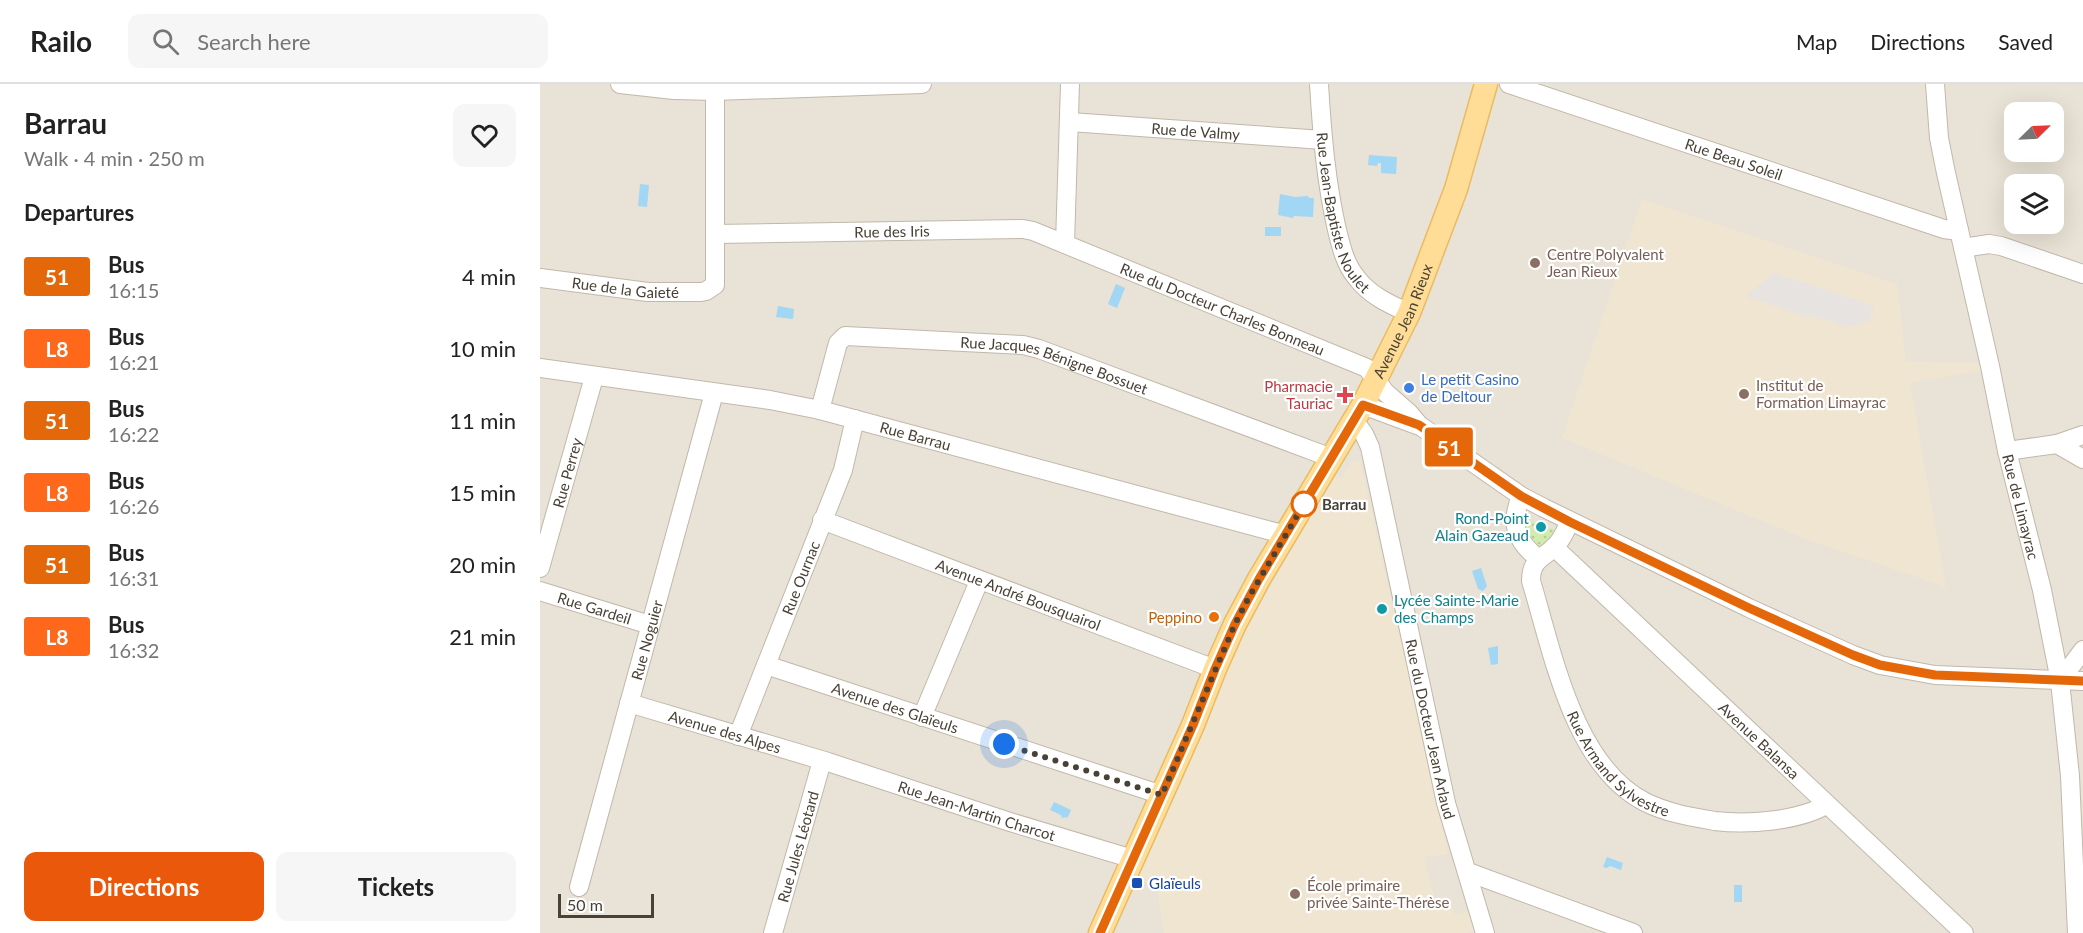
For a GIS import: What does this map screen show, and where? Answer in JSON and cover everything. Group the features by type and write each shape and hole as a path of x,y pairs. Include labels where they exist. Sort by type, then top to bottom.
{"main road":[{"name":"Avenue Jean Rieux","path":"1100,933 1193,725 1215,669 1249,597 1358,413 1409,313 1456,189 1486,84"}],"street":[{"path":"620,84 674,90 715,91 922,84"},
{"path":"1065,244 1070,84"},
{"name":"Rue Jean-Baptiste Noulet","path":"1319,84 1332,210 1350,268 1364,286 1380,299 1409,313"},
{"name":"Rue Beau Soleil","path":"1509,84 1944,229 1961,239 2001,246 2083,274"},
{"name":"Rue de Limayrac","path":"1935,84 1939,138 2007,451 2042,590 2060,681 2070,776 2078,933"},
{"path":"715,91 716,234"},
{"name":"Rue de Valmy","path":"1070,122 1323,140"},
{"name":"Rue des Iris","path":"716,234 1023,230 1065,244"},
{"name":"Rue de la Gaieté","path":"540,278 648,292 701,292 715,285 716,234"},
{"name":"Rue du Docteur Charles Bonneau","path":"1065,244 1367,368 1385,392 1419,425"},
{"name":"Rue Jacques Bénigne Bossuet","path":"820,410 838,343 845,336 1023,345 1039,349 1330,459"},
{"name":"Rue Barrau","path":"540,368 770,400 820,410 1286,535"},
{"name":"Rue Perrey","path":"540,568 594,377"},
{"name":"Rue Noguier","path":"579,887 714,393"},
{"path":"1358,413 1419,425 1521,496 1570,522 1749,608 1880,665 1911,672 1945,675 2083,681"},
{"name":"Rue du Docteur Jean Arlaud","path":"1358,413 1370,447 1446,802 1485,933"},
{"name":"Rue Ournac","path":"738,736 843,470 855,419"},
{"path":"2007,451 2057,444 2083,435"},
{"path":"2057,444 2083,459"},
{"path":"1521,496 1515,510 1514,520 1524,545 1539,559 1560,541 1570,522"},
{"name":"Avenue André Bousquairol","path":"822,520 1215,669"},
{"name":"Avenue Balansa","path":"1554,547 1964,933"},
{"name":"Rue Armand Sylvestre","path":"1539,559 1531,570 1531,581 1562,684 1575,718 1592,750 1609,773 1624,788 1644,802 1664,810 1720,822 1749,823 1769,820 1804,814 1826,804"},
{"path":"922,717 979,581"},
{"name":"Rue Gardeil","path":"540,591 650,625"},
{"path":"2060,681 2083,650"},
{"name":"Avenue des Glaïeuls","path":"766,665 1162,795"},
{"name":"Avenue des Alpes","path":"629,703 822,761"},
{"name":"Rue Jean-Martin Charcot","path":"822,761 1133,859"},
{"name":"Rue Jules Léotard","path":"773,933 822,761"},
{"path":"1468,872 1633,933"}],"shaded area":[{"path":"540,84 2083,84 2083,933 540,933"},
{"name":"Institut de Formation Limayrac","path":"1642,199 1897,284 1906,361 1979,363 1981,371 1910,383 1946,587 1808,540 1562,438"},
{"path":"1774,273 1874,306 1869,321 1848,327 1811,315 1809,318 1746,296"},
{"path":"1360,460 1400,639 1403,639 1448,854 1424,857 1435,901 1450,898 1455,915 1472,910 1477,931 1468,933 1164,933 1157,890 1138,878 1223,675 1245,630 1335,474 1342,478 1351,462"}],"green space":[{"path":"1521,516 1536,523 1532,527 1535,531 1538,529 1538,523 1556,531 1547,546 1538,548 1529,542"}],"water":[{"path":"1369,155 1397,157 1396,174 1381,173 1381,163 1377,166 1368,165"},
{"path":"640,184 649,185 647,207 638,206"},
{"path":"1280,194 1314,198 1313,217 1294,216 1293,218 1278,215"},
{"path":"1265,227 1281,227 1281,236 1265,236"},
{"path":"1116,284 1125,288 1117,308 1108,304"},
{"path":"778,306 794,309 793,319 776,317"},
{"path":"1481,568 1487,586 1483,591 1478,589 1472,571"},
{"path":"1498,646 1498,664 1491,665 1488,648"},
{"path":"1054,802 1071,810 1068,817 1062,818 1061,815 1050,810"},
{"path":"1607,857 1623,863 1621,870 1610,866 1603,867"},
{"path":"1734,885 1742,885 1742,902 1734,902"}],"bus line":[{"name":"51","path":"1100,933 1193,725 1235,624 1259,579 1363,405 1419,425 1521,496 1570,522 1853,655 1880,665 1935,675 2083,681"}],"place":[{"name":"Centre Polyvalent Jean Rieux","path":"1535,263"},
{"name":"Le petit Casino de Deltour","path":"1409,388"},
{"name":"Institut de Formation Limayrac","path":"1744,394"},
{"name":"Pharmacie Tauriac","path":"1345,395"},
{"name":"Barrau","path":"1304,504"},
{"name":"Rond-Point Alain Gazeaud","path":"1541,527"},
{"name":"Lycée Sainte-Marie des Champs","path":"1382,609"},
{"name":"Peppino","path":"1214,617"},
{"name":"Glaïeuls","path":"1137,883"},
{"name":"École primaire privée Sainte-Thérèse","path":"1295,894"}],"route":[{"path":"1004,744 1162,795 1235,624 1304,504"}]}
